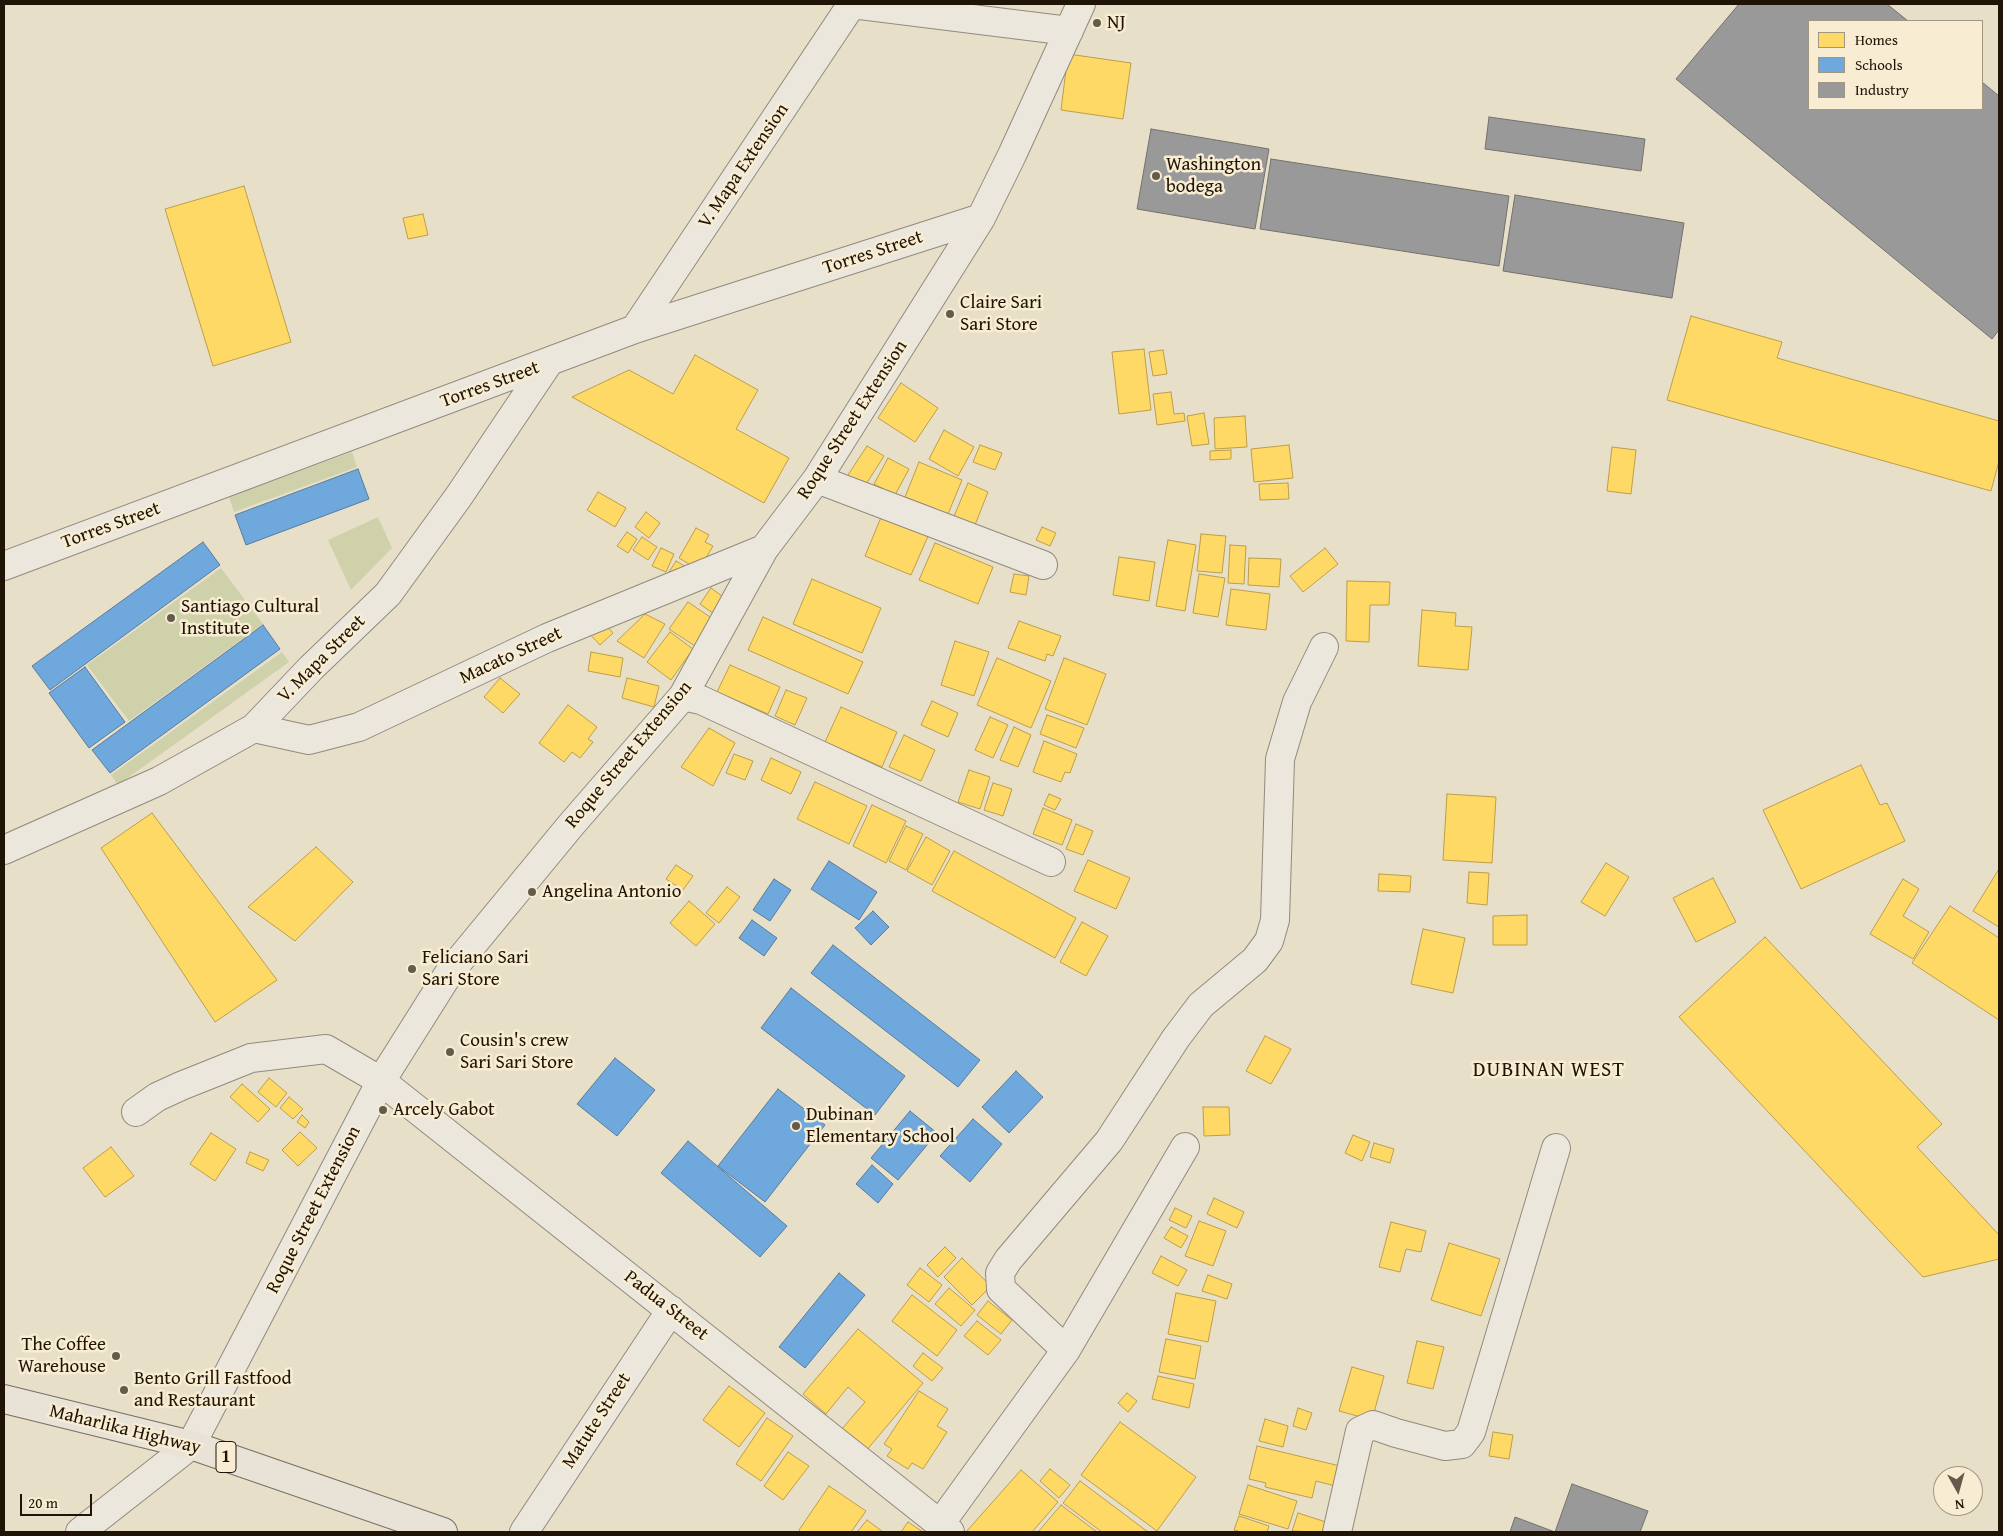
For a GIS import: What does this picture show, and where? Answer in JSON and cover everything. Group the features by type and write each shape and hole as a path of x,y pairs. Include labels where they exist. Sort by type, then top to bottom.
{"main road":[{"name":"Maharlika Highway","path":"4,1399 192,1445 443,1532"}],"street":[{"path":"852,4 1069,31"},
{"name":"V. Mapa Extension","path":"635,329 852,4"},
{"name":"Roque Street Extension","path":"192,1445 381,1081 449,974 571,825 683,696 764,549 817,479 981,218 1081,4"},
{"name":"Torres Street","path":"4,566 635,329 981,218"},
{"name":"V. Mapa Street","path":"4,850 159,781 254,728 311,668 388,594 459,496 549,362"},
{"path":"817,479 1043,565"},
{"name":"Macato Street","path":"254,728 309,740 359,727 547,638 764,549"},
{"path":"1066,1350 1001,1289 1000,1273 1008,1260 1109,1141 1176,1038 1202,1005 1256,960 1269,941 1275,920 1280,759 1297,702 1324,647"},
{"path":"683,696 701,700 1051,862"},
{"name":"Padua Street","path":"136,1112 157,1097 251,1058 326,1049 381,1081 945,1528"},
{"path":"945,1528 1066,1350 1185,1148"},
{"path":"1336,1532 1360,1431 1373,1425 1445,1446 1462,1444 1471,1432 1556,1148"},
{"name":"Matute Street","path":"524,1532 671,1310"},
{"path":"80,1532 192,1445"}],"green space":[{"path":"352,452 357,467 234,512 229,497"},
{"path":"378,517 392,548 351,590 328,540"},
{"path":"221,568 263,624 129,721 87,665"},
{"path":"282,652 289,662 118,785 111,775"}],"building: Homes":[{"path":"1068,54 1131,63 1123,119 1061,110"},
{"path":"244,186 291,342 213,366 165,209"},
{"path":"423,214 428,235 408,239 403,218"},
{"path":"1691,316 1782,342 1777,358 1999,421 1999,461 1991,491 1667,400"},
{"path":"1144,349 1151,410 1119,414 1112,352"},
{"path":"1163,350 1167,374 1153,376 1149,352"},
{"path":"695,355 758,390 736,429 789,458 764,503 572,397 629,370 673,394"},
{"path":"901,383 938,408 915,442 878,418"},
{"path":"1171,392 1174,414 1184,413 1185,421 1157,425 1153,394"},
{"path":"1204,413 1209,444 1192,446 1187,416"},
{"path":"1245,416 1247,447 1215,449 1214,418"},
{"path":"944,430 974,447 958,476 929,459"},
{"path":"980,445 1002,453 995,470 973,462"},
{"path":"1289,445 1293,478 1254,482 1251,449"},
{"path":"867,446 884,456 863,489 846,478"},
{"path":"1612,447 1636,450 1631,494 1607,491"},
{"path":"1231,450 1231,459 1210,460 1210,451"},
{"path":"888,458 909,469 895,495 874,484"},
{"path":"919,462 962,480 948,514 905,497"},
{"path":"968,483 988,492 973,530 952,521"},
{"path":"1288,483 1289,499 1260,500 1259,484"},
{"path":"598,492 626,508 615,527 587,510"},
{"path":"646,512 660,523 649,538 635,527"},
{"path":"882,515 929,534 911,575 865,556"},
{"path":"1042,527 1056,533 1050,546 1036,540"},
{"path":"696,528 709,535 705,542 713,546 699,570 679,558"},
{"path":"627,532 637,539 628,553 617,546"},
{"path":"1201,534 1226,536 1222,573 1197,571"},
{"path":"642,537 657,547 648,560 633,550"},
{"path":"1168,540 1196,545 1185,611 1156,606"},
{"path":"935,543 993,567 978,604 919,580"},
{"path":"1230,545 1246,546 1244,584 1228,583"},
{"path":"661,548 674,554 666,572 652,566"},
{"path":"1325,548 1338,564 1303,592 1290,576"},
{"path":"1119,557 1155,562 1149,601 1113,595"},
{"path":"1249,558 1281,559 1279,587 1248,585"},
{"path":"676,561 688,568 681,579 669,572"},
{"path":"1014,574 1029,576 1026,595 1010,592"},
{"path":"1199,574 1225,578 1218,617 1193,613"},
{"path":"812,579 881,608 862,653 793,624"},
{"path":"1347,581 1390,582 1389,605 1370,605 1369,642 1346,641"},
{"path":"711,588 726,599 714,614 700,604"},
{"path":"1231,589 1270,594 1266,630 1226,625"},
{"path":"688,602 713,619 695,646 669,629"},
{"path":"1422,610 1456,613 1455,626 1472,627 1468,670 1418,666"},
{"path":"645,614 665,624 644,658 617,641"},
{"path":"763,617 863,662 848,694 748,650"},
{"path":"601,620 613,633 600,645 588,632"},
{"path":"1019,621 1061,636 1053,656 1047,654 1045,661 1008,648"},
{"path":"670,632 693,649 671,680 647,662"},
{"path":"955,641 989,652 974,696 941,685"},
{"path":"591,652 623,658 620,677 588,671"},
{"path":"997,658 1051,681 1031,728 977,705"},
{"path":"1064,658 1106,674 1087,725 1045,709"},
{"path":"730,665 780,687 768,714 717,692"},
{"path":"500,678 520,694 503,713 484,697"},
{"path":"627,678 659,686 654,707 622,698"},
{"path":"786,690 807,698 795,725 775,716"},
{"path":"932,701 958,713 948,737 921,725"},
{"path":"568,705 597,727 588,739 593,742 580,758 572,752 564,762 539,743"},
{"path":"841,707 897,732 882,767 825,742"},
{"path":"1047,715 1084,728 1076,748 1040,734"},
{"path":"990,717 1008,725 993,758 975,750"},
{"path":"1014,727 1031,735 1018,767 1000,760"},
{"path":"709,728 735,743 713,786 681,767"},
{"path":"904,735 935,750 921,781 889,767"},
{"path":"1044,741 1077,754 1070,773 1065,772 1061,782 1033,772"},
{"path":"734,754 753,761 745,780 726,773"},
{"path":"771,758 801,772 791,794 761,780"},
{"path":"1861,765 1880,805 1887,803 1905,841 1801,889 1763,810"},
{"path":"969,770 990,777 980,809 958,802"},
{"path":"815,782 867,806 849,844 797,819"},
{"path":"993,783 1012,789 1003,816 984,810"},
{"path":"1049,794 1061,799 1055,810 1044,805"},
{"path":"1447,794 1496,797 1492,863 1443,860"},
{"path":"872,805 906,821 886,863 853,846"},
{"path":"1043,808 1072,820 1062,845 1033,834"},
{"path":"152,813 277,980 215,1022 101,848"},
{"path":"1076,824 1093,831 1083,855 1066,849"},
{"path":"906,826 923,834 906,870 889,861"},
{"path":"926,837 950,851 932,885 907,871"},
{"path":"316,847 353,882 295,941 248,907"},
{"path":"954,851 1076,918 1055,958 932,891"},
{"path":"1088,860 1130,878 1116,909 1074,891"},
{"path":"1606,863 1629,877 1605,916 1581,902"},
{"path":"676,865 693,876 683,890 666,879"},
{"path":"1999,869 1999,927 1973,911"},
{"path":"1469,872 1489,873 1487,905 1467,903"},
{"path":"1379,874 1411,876 1410,892 1378,891"},
{"path":"1713,878 1736,922 1696,942 1673,898"},
{"path":"1903,879 1919,889 1903,916 1929,932 1913,959 1870,934"},
{"path":"727,887 740,897 719,923 706,913"},
{"path":"689,901 715,924 696,946 670,923"},
{"path":"1950,906 1999,938 1999,1020 1912,963"},
{"path":"1527,915 1527,945 1493,945 1493,916"},
{"path":"1082,922 1108,936 1086,976 1060,962"},
{"path":"1423,929 1465,938 1453,993 1411,984"},
{"path":"1765,937 1942,1124 1917,1147 1999,1235 1999,1259 1923,1277 1679,1017"},
{"path":"1265,1036 1291,1049 1271,1084 1246,1071"},
{"path":"269,1078 287,1093 276,1107 258,1092"},
{"path":"242,1084 270,1109 258,1122 230,1097"},
{"path":"289,1097 303,1109 293,1119 280,1108"},
{"path":"1203,1107 1229,1107 1230,1135 1204,1136"},
{"path":"302,1115 309,1122 305,1128 297,1122"},
{"path":"300,1132 317,1148 298,1166 282,1150"},
{"path":"211,1133 236,1149 215,1181 190,1164"},
{"path":"1353,1135 1370,1142 1362,1161 1345,1153"},
{"path":"1374,1143 1394,1149 1390,1163 1370,1157"},
{"path":"111,1147 134,1176 105,1197 83,1168"},
{"path":"250,1152 269,1160 263,1171 246,1163"},
{"path":"1214,1198 1244,1212 1237,1228 1207,1214"},
{"path":"1175,1208 1192,1216 1186,1228 1169,1220"},
{"path":"1199,1221 1226,1231 1213,1266 1185,1256"},
{"path":"1391,1222 1426,1231 1421,1252 1406,1249 1400,1272 1379,1267"},
{"path":"1171,1227 1188,1236 1181,1248 1164,1238"},
{"path":"1449,1243 1500,1259 1481,1316 1431,1300"},
{"path":"945,1247 956,1258 938,1277 927,1265"},
{"path":"1161,1256 1187,1270 1178,1286 1152,1273"},
{"path":"962,1258 991,1286 972,1305 944,1277"},
{"path":"920,1268 942,1285 929,1302 907,1285"},
{"path":"1208,1275 1232,1284 1227,1299 1202,1291"},
{"path":"949,1288 975,1310 961,1326 935,1304"},
{"path":"1176,1293 1216,1301 1208,1342 1168,1334"},
{"path":"912,1295 957,1330 937,1356 892,1321"},
{"path":"988,1301 1012,1320 1001,1334 977,1315"},
{"path":"977,1321 1001,1340 988,1355 964,1336"},
{"path":"858,1329 923,1383 866,1451 841,1430 865,1402 848,1387 826,1414 803,1394"},
{"path":"1166,1339 1201,1346 1195,1379 1159,1372"},
{"path":"1417,1341 1444,1347 1433,1389 1407,1383"},
{"path":"923,1353 943,1368 932,1381 913,1366"},
{"path":"1352,1367 1384,1376 1372,1420 1339,1411"},
{"path":"1158,1376 1194,1384 1189,1408 1152,1399"},
{"path":"729,1386 765,1413 739,1447 703,1420"},
{"path":"919,1391 948,1409 937,1426 947,1432 923,1469 912,1463 908,1469 887,1456 892,1449 884,1444"},
{"path":"1127,1393 1137,1401 1128,1412 1118,1403"},
{"path":"1298,1408 1312,1413 1306,1430 1293,1426"},
{"path":"767,1418 793,1436 761,1481 736,1464"},
{"path":"1265,1419 1288,1426 1283,1447 1259,1441"},
{"path":"1120,1422 1196,1477 1157,1531 1081,1475"},
{"path":"1493,1432 1513,1435 1509,1459 1489,1456"},
{"path":"1257,1446 1340,1466 1335,1486 1316,1481 1312,1498 1265,1487 1266,1483 1249,1479"},
{"path":"788,1452 809,1466 783,1500 764,1486"},
{"path":"1050,1469 1070,1485 1059,1498 1040,1481"},
{"path":"1021,1470 1058,1502 1032,1532 966,1532"},
{"path":"1080,1481 1148,1532 1102,1532 1063,1503"},
{"path":"1248,1485 1297,1501 1288,1529 1239,1514"},
{"path":"829,1486 866,1511 851,1532 801,1532 799,1530"},
{"path":"1061,1505 1097,1532 1038,1532"},
{"path":"1298,1513 1326,1522 1322,1532 1292,1531"},
{"path":"1239,1516 1269,1526 1267,1532 1242,1532 1234,1530"},
{"path":"867,1520 883,1532 857,1532"},
{"path":"908,1522 923,1532 901,1532"}],"building: Schools":[{"path":"358,469 369,499 246,545 235,515"},
{"path":"203,542 220,565 50,690 32,666"},
{"path":"263,625 280,649 110,773 92,750"},
{"path":"85,667 125,722 89,748 49,693"},
{"path":"829,861 877,892 859,920 811,889"},
{"path":"774,879 791,890 770,921 753,910"},
{"path":"873,911 889,927 871,945 855,928"},
{"path":"752,920 777,938 764,956 739,938"},
{"path":"833,945 980,1060 958,1087 811,973"},
{"path":"791,988 905,1076 875,1115 761,1028"},
{"path":"615,1058 655,1090 617,1136 577,1104"},
{"path":"1016,1071 1043,1097 1009,1133 982,1107"},
{"path":"778,1089 825,1125 765,1202 718,1166"},
{"path":"910,1111 937,1133 898,1180 871,1158"},
{"path":"973,1119 1002,1144 970,1182 940,1156"},
{"path":"688,1141 787,1226 760,1257 661,1173"},
{"path":"872,1165 893,1184 878,1203 856,1184"},
{"path":"839,1273 865,1295 805,1368 779,1347"}],"building: Industry":[{"path":"1739,4 1887,4 1907,20 1808,20 1808,110 1983,110 1983,83 1999,96 1999,330 1992,339 1676,79"},
{"path":"1489,117 1645,139 1641,171 1485,149"},
{"path":"1151,129 1269,149 1255,229 1137,209"},
{"path":"1271,159 1509,196 1499,266 1260,229"},
{"path":"1515,195 1684,223 1672,298 1503,271"},
{"path":"1572,1484 1648,1511 1640,1532 1555,1532"},
{"path":"1515,1517 1555,1532 1510,1532"}],"place":[{"name":"NJ","path":"1097,23"},
{"name":"Washington bodega","path":"1156,176"},
{"name":"Claire Sari Sari Store","path":"950,314"},
{"name":"Santiago Cultural Institute","path":"171,618"},
{"name":"Angelina Antonio","path":"532,892"},
{"name":"Feliciano Sari Sari Store","path":"412,969"},
{"name":"Cousin's crew Sari Sari Store","path":"450,1052"},
{"name":"Arcely Gabot","path":"383,1110"},
{"name":"Dubinan Elementary School","path":"796,1126"},
{"name":"The Coffee Warehouse","path":"116,1356"},
{"name":"Bento Grill Fastfood and Restaurant","path":"124,1390"}],"district":[{"name":"DUBINAN WEST","path":"1549,1071"}]}
